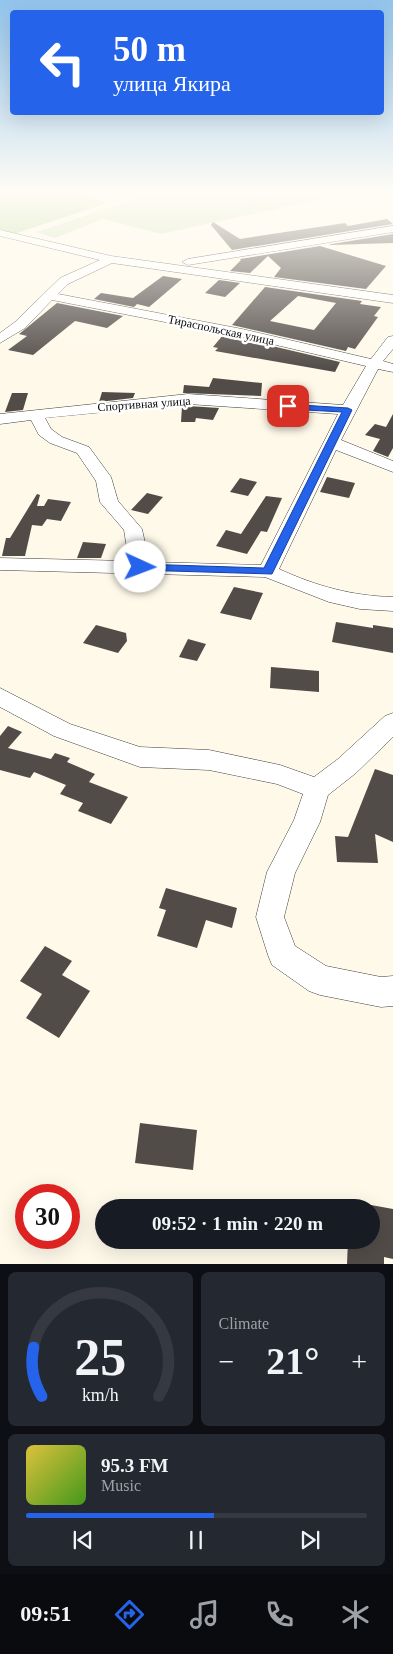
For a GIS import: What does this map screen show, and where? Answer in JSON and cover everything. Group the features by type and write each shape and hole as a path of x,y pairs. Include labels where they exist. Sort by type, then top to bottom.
{"street":[{"path":"75,252 393,299"},
{"path":"168,266 247,252"},
{"path":"0,339 20,325 64,281 111,258"},
{"name":"Тираспольская улица","path":"48,296 242,334 393,368"},
{"path":"268,572 348,410 374,364 393,340"},
{"name":"Спортивная улица","path":"0,419 88,408 188,399 348,410"},
{"path":"36,415 45,432 56,440 83,450 105,481 109,502 133,529 140,567"},
{"path":"332,443 393,467"},
{"path":"0,564 268,572 294,584 338,598 375,605 393,604"},
{"path":"0,696 62,730 140,757 210,760 280,775 317,789"},
{"path":"393,722 347,766 317,789 307,822 281,872 270,917 283,955 320,980 380,992 393,991"}],"building":[{"path":"283,252 340,252 386,266 366,289 274,277 281,268 268,256 250,273 230,271 240,259"},
{"path":"163,276 182,279 149,307 137,304 134,307 94,299 101,293 133,298"},
{"path":"219,280 240,283 225,297 205,293"},
{"path":"265,287 362,301 360,304 381,307 374,316 378,317 355,349 348,347 346,351 232,325","holes":["298,296 336,303 314,330 270,321"]},
{"path":"57,303 123,316 107,328 75,321 33,355 8,350 27,336 19,334"},
{"path":"223,335 340,362 335,372 215,351 218,348 213,347"},
{"path":"213,378 262,383 261,396 183,393 184,385 209,387"},
{"path":"102,392 135,393 133,398 99,402"},
{"path":"12,393 28,393 23,410 5,412"},
{"path":"182,406 219,408 213,420 196,418 195,422 181,422"},
{"path":"393,414 393,448 388,457 373,451 380,439 365,435 375,424 386,427"},
{"path":"327,477 355,483 349,498 320,492"},
{"path":"240,478 257,482 248,496 230,492"},
{"path":"147,493 163,497 148,514 131,510"},
{"path":"37,494 40,495 37,506 44,506 48,499 71,502 61,521 47,519 42,526 32,525 25,556 2,556 6,538 10,538"},
{"path":"266,496 282,498 267,532 261,531 247,554 216,546 226,530 241,534"},
{"path":"83,542 106,544 101,558 77,558"},
{"path":"234,587 263,593 251,620 220,613"},
{"path":"336,622 373,628 373,625 393,628 393,653 332,642"},
{"path":"96,625 126,633 127,641 118,653 83,643"},
{"path":"188,639 206,644 197,661 179,657"},
{"path":"271,667 319,671 319,692 270,688"},
{"path":"8,726 22,732 8,748 51,759 55,753 70,758 67,762 95,774 89,782 128,797 111,824 78,811 83,803 60,794 66,785 34,772 30,778 0,770 0,736"},
{"path":"375,769 393,775 393,842 375,834 378,863 337,862 335,836 348,837"},
{"path":"166,888 237,908 232,928 206,920 197,948 157,936 166,910 159,908"},
{"path":"45,946 72,961 62,975 90,991 59,1038 26,1018 42,994 20,981"},
{"path":"140,1123 197,1130 193,1170 135,1163"},
{"path":"380,1207 393,1209 393,1259 384,1257 384,1264 347,1264 348,1249 380,1249"}],"route":[{"path":"140,567 268,572 348,410 288,406"}]}
